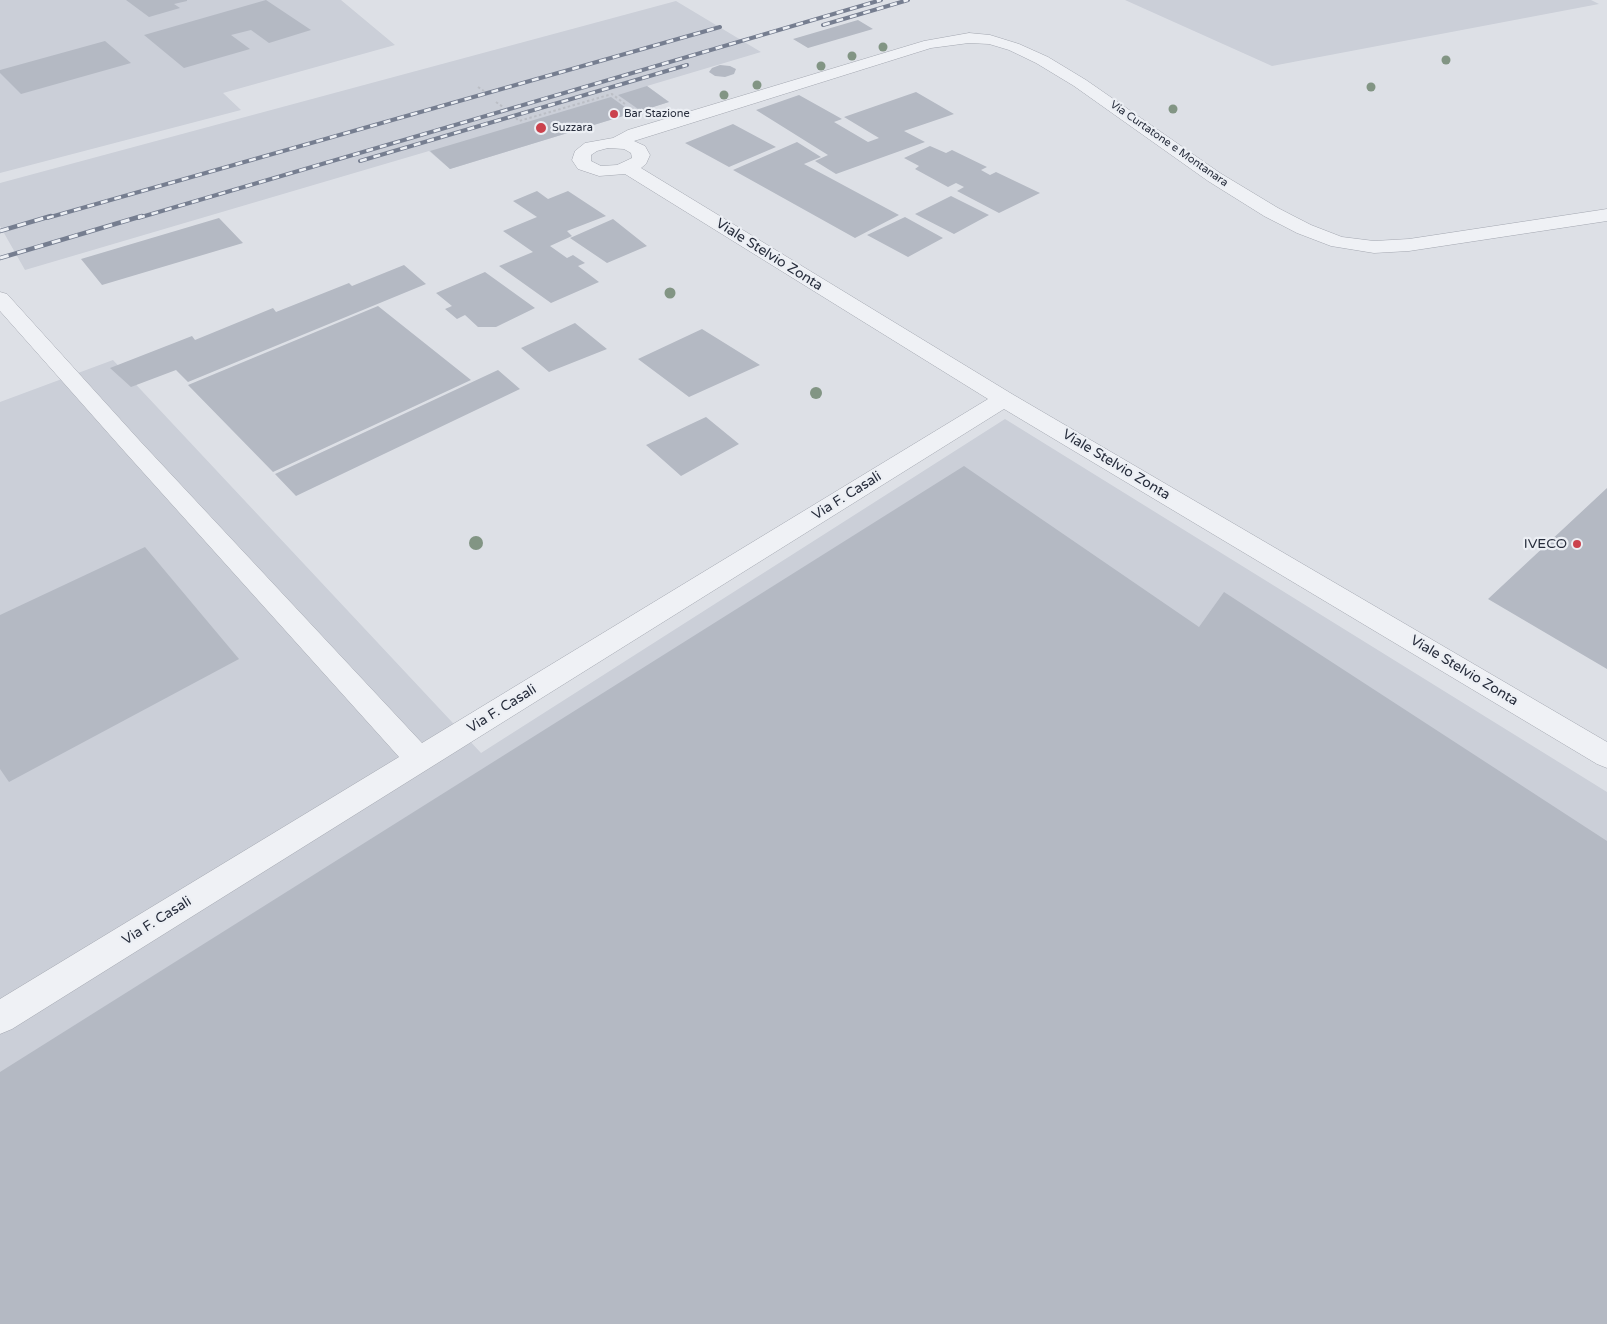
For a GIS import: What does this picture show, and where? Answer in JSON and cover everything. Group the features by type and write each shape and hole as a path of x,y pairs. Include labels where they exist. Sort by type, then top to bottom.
{"street":[{"name":"Via Curtatone e Montanara","path":"617,143 634,134 928,44 969,38 990,40 1014,47 1042,60 1080,83 1214,177 1271,212 1304,229 1338,242 1374,247 1409,245 1607,215"},
{"path":"617,143 627,144 639,150 640,160 628,168 599,171 584,165 581,160 582,156 591,147 617,143"},
{"name":"Viale Stelvio Zonta","path":"628,168 1004,399 1607,756"},
{"path":"0,298 132,446 420,760"},
{"name":"Via F. Casali","path":"0,1018 1004,399"}],"path":[{"path":"478,87 484,91"},
{"path":"516,118 519,121 544,115 612,94 657,127"},
{"path":"496,102 503,107"}],"shaded area":[{"path":"0,0 341,0 395,45 223,93 241,110 0,173"},
{"path":"1125,0 1591,0 1599,4 1272,66"},
{"path":"676,1 761,52 647,86 669,102 450,169 429,151 25,270 0,226 0,183"},
{"path":"113,360 481,753 1005,419 1607,792 1607,1324 0,1324 0,402"}],"building":[{"path":"126,0 187,1 174,4 180,8 149,17"},
{"path":"266,0 311,30 269,43 251,30 231,35 250,49 184,68 144,35"},
{"path":"858,20 873,29 808,48 793,39"},
{"path":"105,41 131,63 21,94 0,73 0,70"},
{"path":"720,65 736,69 734,74 725,77 715,76 709,72 712,68"},
{"path":"647,86 669,102 641,111 618,95"},
{"path":"916,92 954,114 904,131 925,142 836,174 815,161 828,155 756,110 799,95 842,119 834,122 868,142 879,138 844,117"},
{"path":"611,97 633,113 450,169 430,151"},
{"path":"733,124 776,147 729,167 685,143"},
{"path":"797,142 821,157 804,164 899,215 855,238 733,170"},
{"path":"930,146 946,153 952,150 987,167 981,170 990,175 996,172 1040,193 999,213 957,191 964,187 956,183 948,187 915,169 919,166 904,158"},
{"path":"537,191 548,199 568,191 606,216 567,231 572,236 550,246 567,258 573,255 585,263 578,266 599,282 551,303 499,266 533,252 503,231 537,217 513,201"},
{"path":"951,196 989,215 954,234 915,214"},
{"path":"905,217 943,238 908,257 867,235"},
{"path":"219,218 243,243 102,285 81,259"},
{"path":"613,219 647,246 607,263 570,238"},
{"path":"404,265 426,284 188,382 176,370 131,387 110,368 192,336 195,340 273,308 276,312 349,283 352,286"},
{"path":"485,272 535,308 496,327 478,327 465,315 457,319 445,309 452,306 436,293"},
{"path":"378,306 471,380 273,472 188,385"},
{"path":"575,323 607,349 549,372 521,348"},
{"path":"702,329 760,365 689,397 638,359"},
{"path":"498,370 520,389 296,496 275,474"},
{"path":"706,417 739,444 681,476 646,445"},
{"path":"964,466 1199,627 1224,592 1607,841 1607,1324 0,1324 0,1072"},
{"name":"IVECO","path":"1607,488 1607,669 1488,599"},
{"path":"145,547 239,659 9,782 0,769 0,615"}],"railway":[{"path":"138,218 881,0"},
{"path":"823,25 908,0"},
{"path":"47,218 720,27"},
{"path":"360,161 687,65"},
{"path":"0,231 51,216"},
{"path":"0,258 142,216"}],"place":[{"name":"Bar Stazione","path":"614,114"},
{"name":"Suzzara","path":"541,128"},
{"name":"IVECO","path":"1577,544"}]}
